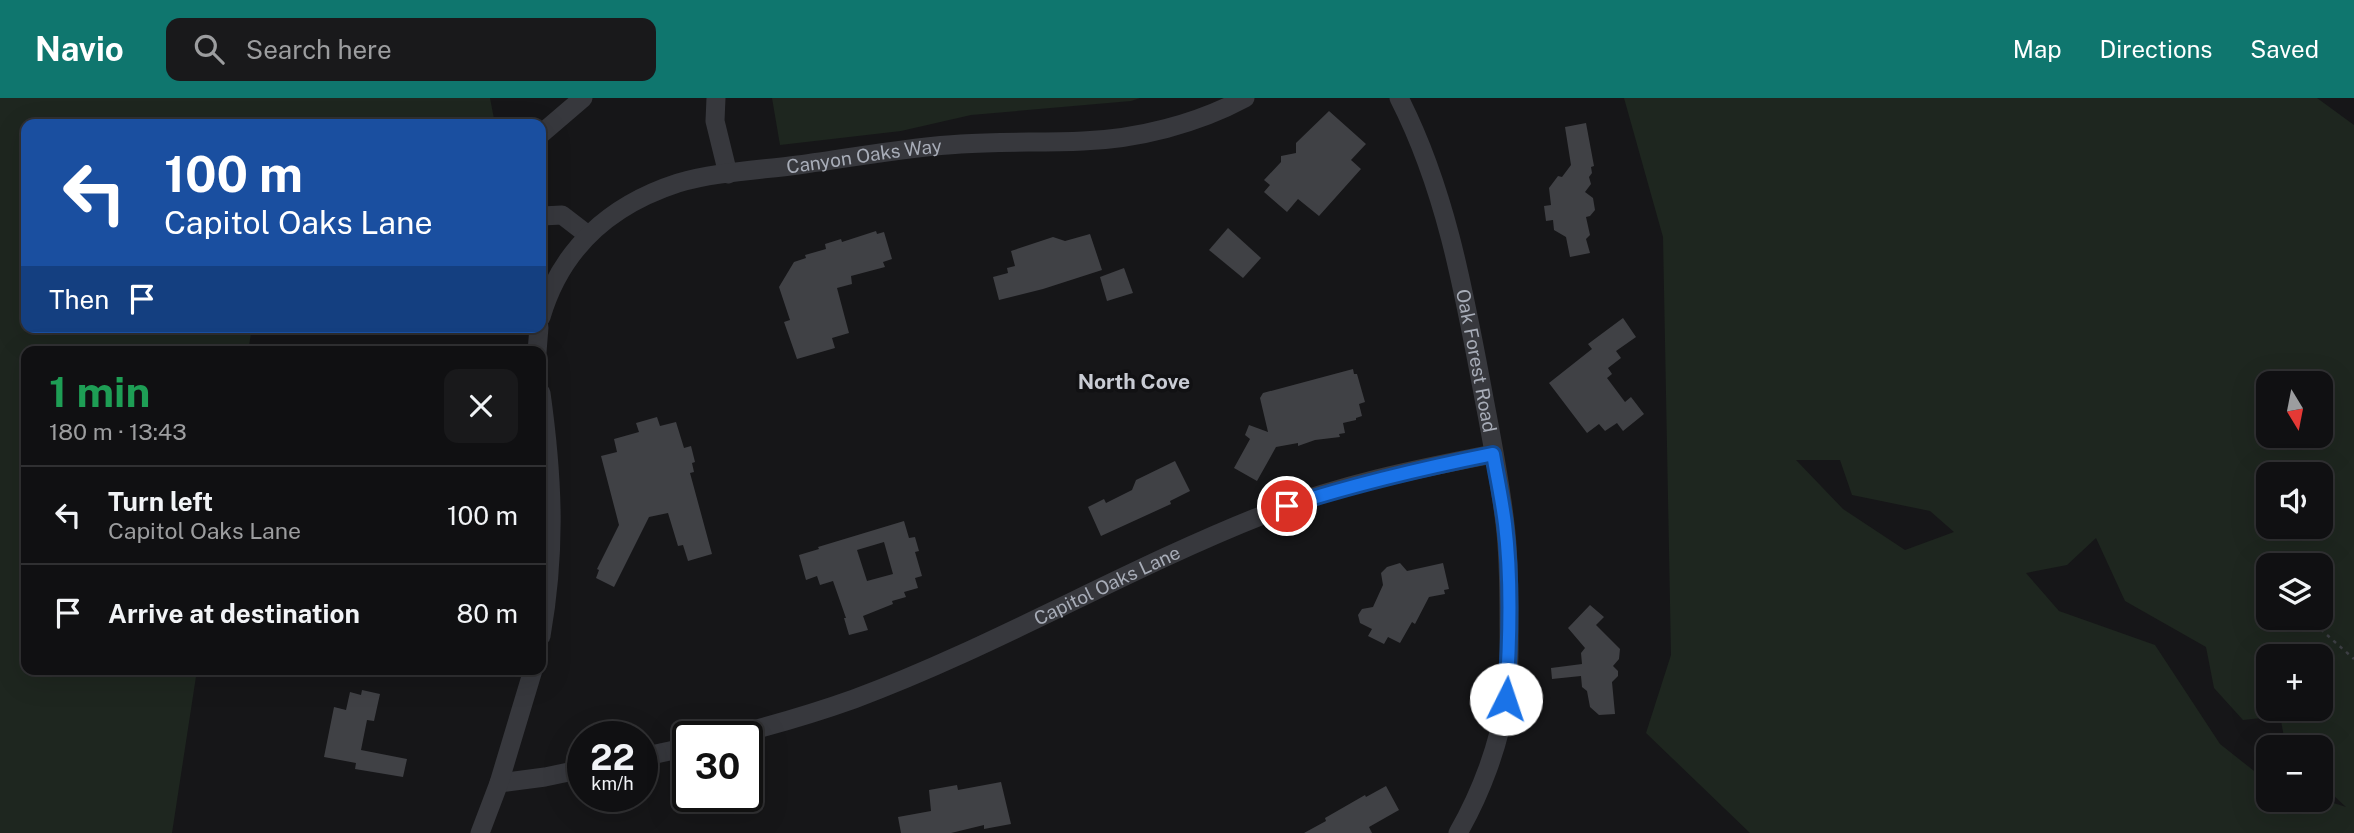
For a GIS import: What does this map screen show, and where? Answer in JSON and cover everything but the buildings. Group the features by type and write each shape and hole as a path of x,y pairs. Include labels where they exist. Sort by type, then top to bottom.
{"street":[{"path":"546,130 583,98"},
{"path":"716,98 715,121 728,174"},
{"name":"Canyon Oaks Way","path":"546,301 560,271 588,234 618,212 680,183 728,174 961,144 1086,141 1122,137 1193,119 1245,98"},
{"name":"Oak Forest Road","path":"1399,98 1447,221 1465,294 1505,524 1509,656 1506,699 1499,733 1482,782 1473,807 1458,833"},
{"path":"546,216 562,215 588,234"},
{"path":"546,431 552,495 550,582 546,606"},
{"name":"Capitol Oaks Lane","path":"763,727 903,679 1265,514 1408,471 1493,454"},
{"path":"480,833 499,783 531,675"},
{"path":"499,783 567,772"}],"path":[{"path":"2321,630 2354,659"}],"shaded area":[{"path":"0,98 490,98 494,119 21,119 21,333 251,333 249,346 21,346 21,675 196,675 172,833 0,833"},
{"path":"772,98 1140,98 971,115 901,131 780,145"},
{"path":"1624,98 2317,98 2354,125 2354,833 1750,833 1646,733 1671,655 1663,237","holes":["1796,460 1840,460 1852,495 1930,511 1954,532 1905,550 1843,509"]}],"district":[{"name":"North Cove","path":"1134,381"}],"route":[{"path":"1287,506 1408,471 1493,454 1505,524 1508,570 1509,656 1506,699"}]}
